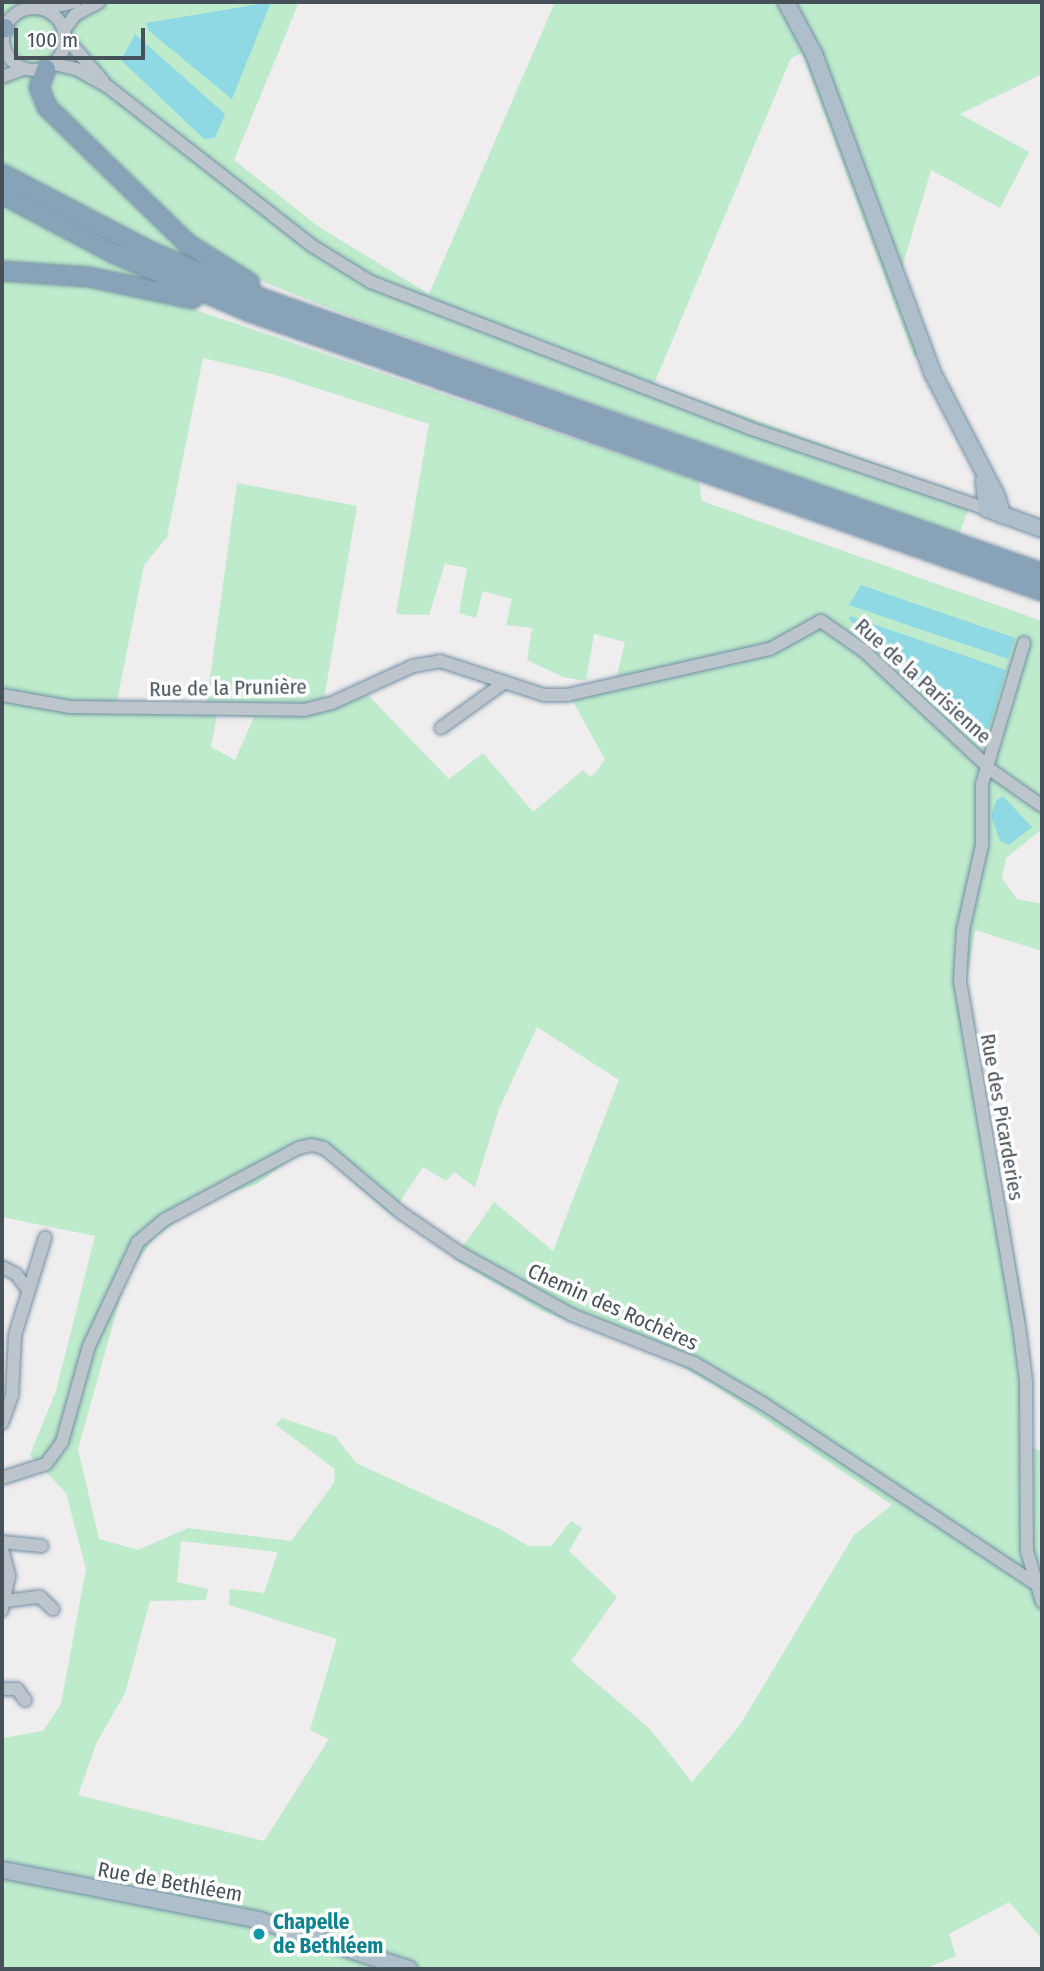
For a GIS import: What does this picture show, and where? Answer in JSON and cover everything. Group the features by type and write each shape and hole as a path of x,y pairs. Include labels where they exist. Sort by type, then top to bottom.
{"highway":[{"path":"50,66 39,87 47,107 188,244 227,271 306,306 320,319"},
{"path":"2,174 160,256 320,319 1042,573"},
{"path":"2,194 113,253 250,312 1042,591"},
{"path":"2,271 112,281 234,313 250,312"}],"main road":[{"path":"786,2 814,54 932,372 1002,515"},
{"path":"983,472 987,509 1042,529"},
{"name":"Rue de Bethléem","path":"2,1870 258,1920 409,1969"}],"street":[{"path":"23,69 3,52 3,29 21,6 44,9 75,2"},
{"path":"50,66 75,15 99,2"},
{"path":"44,9 107,86"},
{"path":"2,77 23,69 50,66 76,69 107,86 314,247 372,282 749,428 987,509"},
{"name":"Rue de la Parisienne","path":"690,667 770,649 813,624 829,623 987,766 1042,806"},
{"name":"Rue des Picarderies","path":"1024,643 987,766 980,803 982,845 963,930 960,981 1021,1339 1026,1381 1027,1551 1034,1583 1042,1601"},
{"name":"Rue de la Prunière","path":"2,695 70,706 281,711 332,703 413,666 440,662 544,695 567,695 690,667"},
{"path":"441,728 505,682"},
{"name":"Chemin des Rochères","path":"2,1478 46,1464 62,1442 89,1346 138,1242 164,1220 298,1148 312,1145 324,1148 400,1212 460,1253 572,1315 694,1363 764,1404 1034,1583"},
{"path":"2,1423 12,1395 15,1335 45,1238"},
{"path":"2,1267 16,1274 29,1291"},
{"path":"2,1542 42,1546"},
{"path":"2,1549 9,1576 3,1606 40,1597 54,1609"},
{"path":"2,1689 17,1689 26,1700"}],"green space":[{"path":"2,2 299,2 234,160 319,227 429,294 555,2 1042,2 1042,74 960,114 1029,152 1000,208 931,170 900,274 931,351 914,357 802,53 791,58 654,384 973,498 959,534 367,323 266,283 217,256 207,266 107,222 2,164"},
{"path":"2,204 160,285 172,302 699,481 702,501 1042,621 1042,829 1006,858 1002,878 1017,899 1042,904 1042,951 975,930 966,988 1025,1316 1032,1448 1042,1451 1042,1939 1009,1902 949,1934 956,1956 925,1969 2,1969 2,1738 43,1731 61,1704 86,1569 66,1493 30,1455 56,1391 95,1236 2,1217","holes":["203,358 272,374 429,424 396,614 429,615 445,564 467,568 459,613 476,618 483,591 512,599 506,625 532,628 527,660 563,677 586,681 594,634 625,642 614,688 572,700 605,759 590,777 583,770 533,812 483,753 449,779 367,694 322,710 357,506 237,483 205,715 115,711 144,565 167,537","217,715 254,717 235,760 211,747","537,1027 619,1080 553,1251 494,1202 454,1259 542,1311 660,1354 714,1385 892,1505 854,1535 740,1725 692,1782 650,1729 571,1661 617,1597 569,1551 582,1528 571,1521 551,1546 528,1546 500,1529 356,1463 335,1436 282,1418 276,1425 335,1469 334,1483 291,1541 188,1528 138,1550 99,1539 78,1449 127,1274 156,1236 206,1201 257,1184 296,1155 311,1150 322,1154 391,1215 423,1167 446,1181 454,1172 475,1187 499,1109","181,1541 278,1552 264,1593 230,1589 229,1605 337,1639 310,1730 329,1739 264,1841 78,1795 96,1744 125,1693 150,1601 206,1600 208,1589 177,1582"]}],"water":[{"path":"271,2 232,99 149,31 146,23"},
{"path":"135,34 225,114 215,138 204,139 121,60"},
{"path":"861,585 1015,638 1008,659 849,605"},
{"path":"850,616 1006,670 984,744 849,619"},
{"path":"1003,796 1032,827 1009,845 1000,841 991,816 996,801"}],"place":[{"name":"Chapelle de Bethléem","path":"259,1934"}]}
